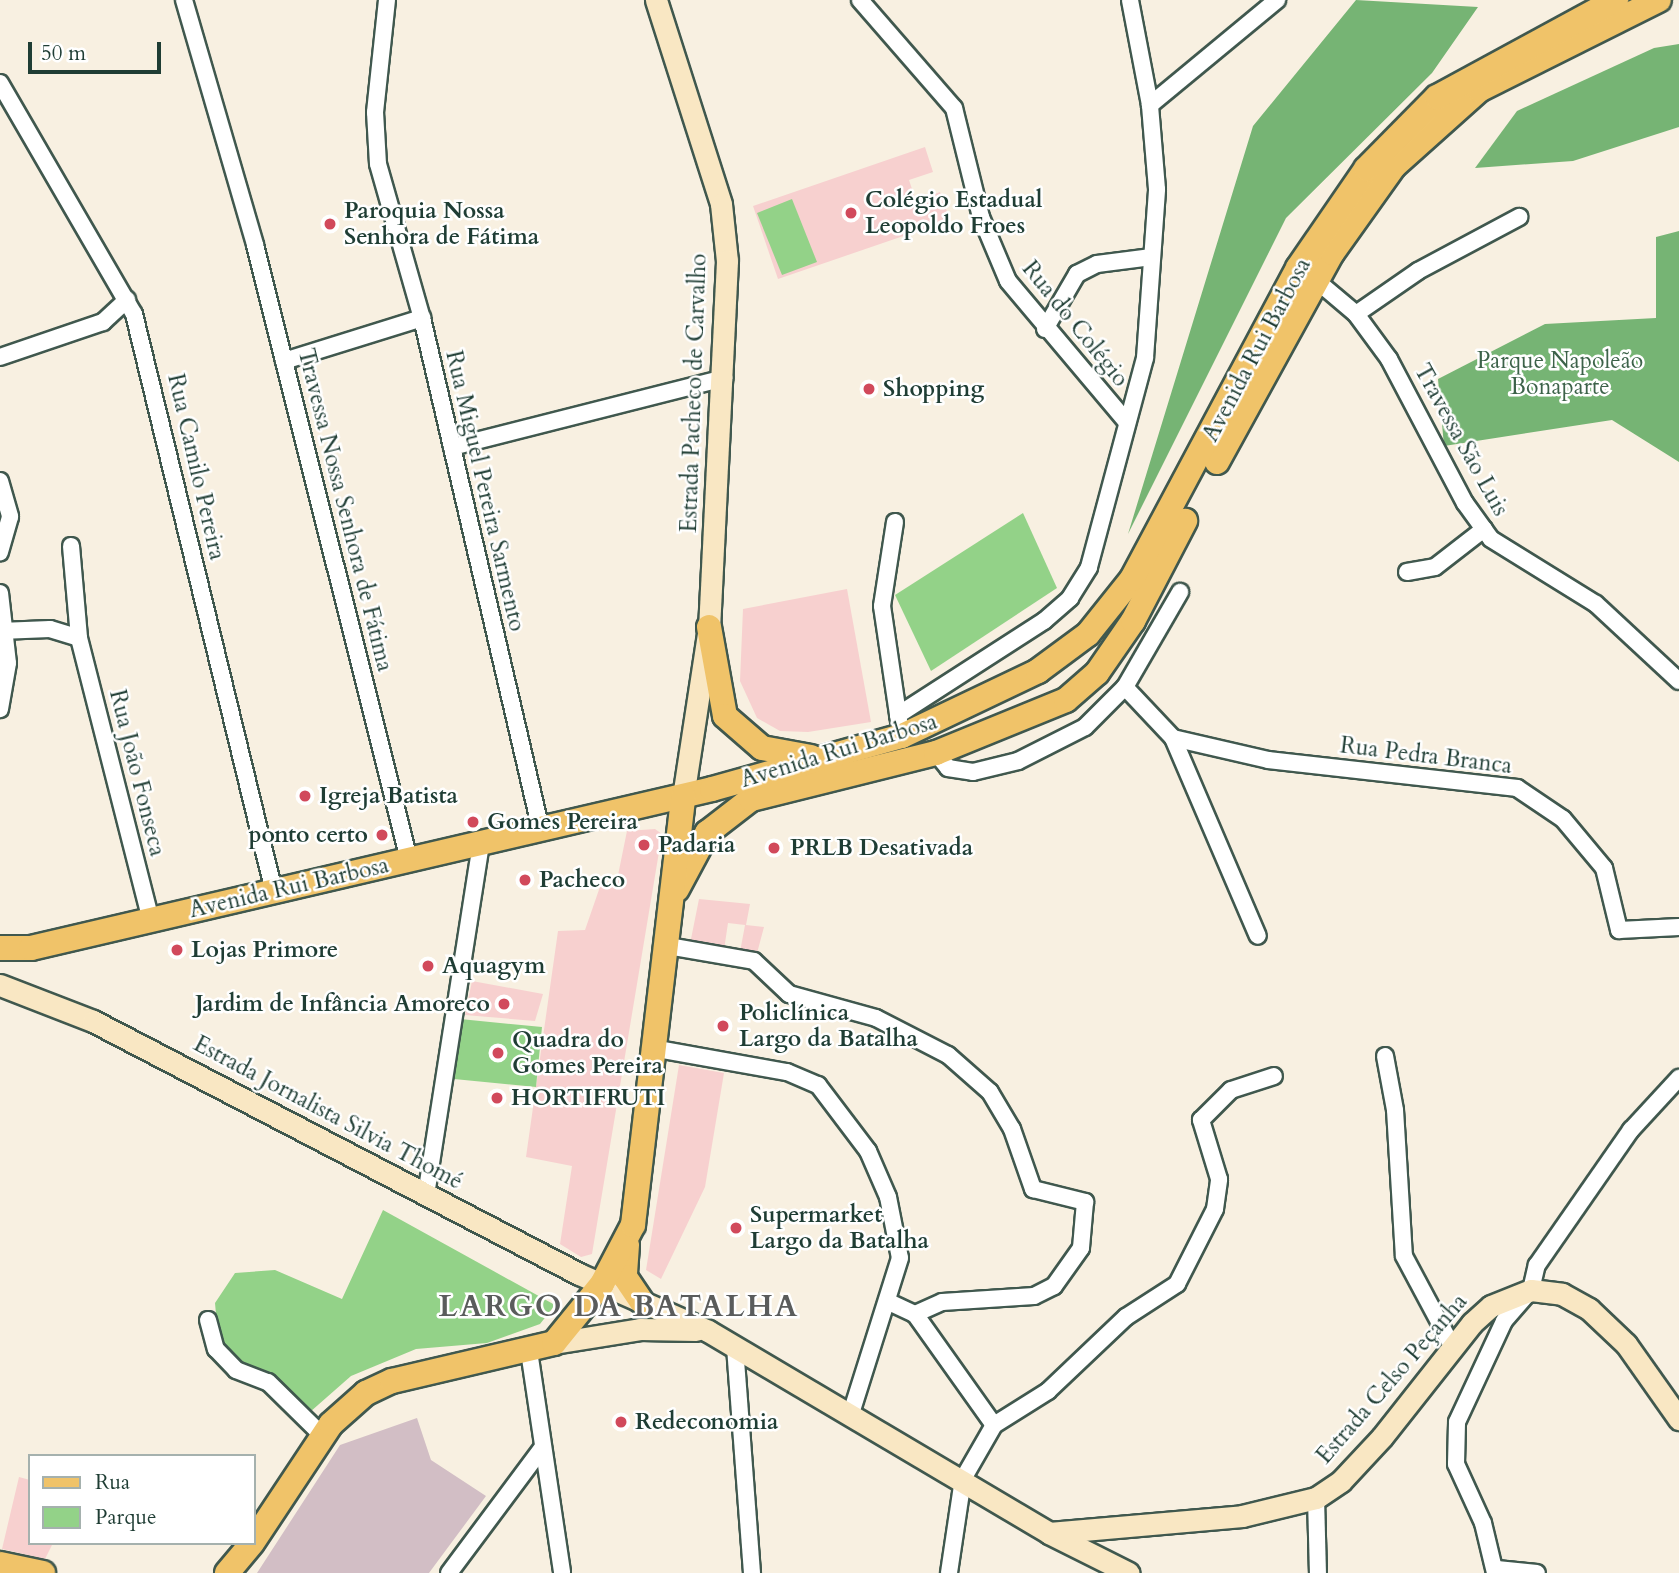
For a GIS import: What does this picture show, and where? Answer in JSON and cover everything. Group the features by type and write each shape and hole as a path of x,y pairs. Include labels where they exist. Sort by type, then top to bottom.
{"main road":[{"name":"Estrada Pacheco de Carvalho","path":"656,0 724,221 724,378 709,627 683,797"},
{"name":"Avenida Rui Barbosa","path":"31,948 683,797 816,758 900,726 984,701 1088,634 1172,514 1325,223 1404,127 1488,65 1616,0"},
{"name":"Avenida Rui Barbosa","path":"677,889 707,833 751,799 936,753 1066,700 1097,673 1133,621 1317,281 1394,166 1448,113 1551,50 1659,0"},
{"path":"709,627 725,716 762,748 816,758"},
{"path":"641,1301 622,1263 633,1225 652,1048 677,889 683,797"},
{"path":"0,948 31,948"},
{"path":"0,962 31,948"},
{"name":"Estrada Jornalista Silvia Thomé","path":"0,979 93,1021 602,1284"},
{"name":"Estrada Jornalista Silvia Thomé","path":"0,985 27,993"},
{"path":"554,1343 577,1323 602,1284 633,1225"},
{"path":"602,1284 708,1331 850,1417 963,1479 1049,1533 1129,1573"},
{"path":"1531,1290 1562,1294 1589,1309 1626,1344 1679,1419"},
{"name":"Estrada Celso Peçanha","path":"1049,1533 1242,1516 1315,1499 1341,1481 1382,1437 1452,1346 1491,1306 1531,1290"},
{"path":"256,1537 323,1436 347,1408 392,1381 554,1343 640,1329 708,1331"},
{"path":"227,1573 250,1545"},
{"path":"0,1564 43,1573"}],"street":[{"name":"Travessa Nossa Senhora de Fátima","path":"184,0 284,361 409,860"},
{"name":"Rua Miguel Pereira Sarmento","path":"387,0 375,112 378,164 422,318 541,830"},
{"name":"Rua do Colégio","path":"860,0 954,108 996,260 1045,329 1126,421"},
{"path":"895,522 882,606 900,726 1070,598 1089,567 1144,358 1157,189 1150,105 1130,0"},
{"path":"1150,105 1277,0"},
{"name":"Rua Camilo Pereira","path":"0,83 127,300 147,357 274,892"},
{"path":"1356,314 1418,271 1519,217"},
{"path":"1045,329 1077,274 1097,264 1152,257"},
{"name":"Travessa São Luis","path":"1317,281 1356,314 1403,382 1484,529 1512,556 1596,604 1679,681"},
{"path":"0,357 103,322 127,300"},
{"path":"284,361 422,318"},
{"path":"452,447 724,378"},
{"path":"0,481 10,517 0,553"},
{"path":"1407,572 1435,567 1484,529"},
{"name":"Rua João Fonseca","path":"71,546 79,638 151,920"},
{"path":"936,753 959,773 1018,761 1086,727 1125,687 1180,592"},
{"path":"0,593 2,632 8,663 0,709"},
{"path":"2,632 50,629 79,638"},
{"path":"1125,687 1173,738 1258,936"},
{"name":"Rua Pedra Branca","path":"1173,738 1217,743 1268,760 1517,788 1563,819 1604,868 1619,930 1679,927"},
{"path":"426,1195 481,844"},
{"path":"668,946 754,961 789,995 876,1018 948,1055 990,1091 1012,1129 1032,1189 1085,1202 1081,1248 1055,1286 1034,1296 942,1302 915,1314"},
{"path":"652,1048 787,1072 818,1085 839,1105 867,1151 899,1233 891,1303 850,1417"},
{"path":"1385,1056 1395,1110 1404,1256 1452,1346"},
{"path":"949,1573 963,1479 994,1425 1048,1391 1126,1317 1177,1284 1192,1263 1219,1179 1201,1120 1231,1090 1274,1076"},
{"path":"1536,1573 1496,1571 1456,1464 1453,1438 1504,1321 1531,1290 1537,1265 1631,1130 1679,1078"},
{"path":"891,1303 915,1314 994,1425"},
{"path":"208,1320 216,1349 236,1370 268,1382 323,1436"},
{"path":"736,1347 752,1573"},
{"path":"529,1351 562,1573"},
{"path":"449,1573 543,1447"},
{"path":"1315,1499 1318,1573"}],"shaded area":[{"name":"Colégio Estadual Leopoldo Froes","path":"925,147 933,172 909,180 916,201 940,192 950,220 778,279 753,206"},
{"path":"847,589 871,722 808,732 780,731 757,718 740,681 743,609"},
{"path":"655,829 662,834 592,1254 581,1257 560,1244 572,1166 526,1157 558,931 585,930 602,881 616,885 627,831"},
{"path":"699,899 750,904 746,925 764,927 756,957 740,952 745,925 728,923 724,950 690,944"},
{"name":"Jardim de Infância Amoreco","path":"472,981 543,994 535,1021 465,1015"},
{"path":"679,1065 724,1073 705,1187 661,1279 646,1270"},
{"path":"417,1418 431,1460 486,1496 429,1573 257,1573 340,1445"},
{"path":"19,1477 28,1479 28,1545 52,1545 45,1559 2,1549"}],"green space":[{"path":"1356,0 1478,7 1432,73 1286,218 1128,534 1253,126"},
{"path":"1679,44 1679,127 1573,161 1475,168 1517,111 1654,48"},
{"path":"792,199 817,262 782,275 757,213"},
{"name":"Parque Napoleão Bonaparte","path":"1679,231 1679,462 1612,420 1444,446 1438,379 1545,324 1656,318 1656,237"},
{"path":"1023,513 1057,588 931,671 895,595"},
{"name":"Quadra do Gomes Pereira","path":"460,1019 542,1027 536,1087 454,1079"},
{"path":"383,1210 555,1305 540,1324 487,1343 416,1349 351,1376 310,1412 239,1364 218,1337 215,1303 235,1273 275,1270 342,1299"}],"place":[{"name":"Colégio Estadual Leopoldo Froes","path":"851,213"},
{"name":"Paroquia Nossa Senhora de Fátima","path":"330,224"},
{"name":"Shopping","path":"869,389"},
{"name":"Igreja Batista","path":"305,796"},
{"name":"Gomes Pereira","path":"473,822"},
{"name":"ponto certo","path":"382,835"},
{"name":"Padaria","path":"644,845"},
{"name":"PRLB Desativada","path":"774,848"},
{"name":"Pacheco","path":"525,880"},
{"name":"Lojas Primore","path":"177,950"},
{"name":"Aquagym","path":"428,966"},
{"name":"Jardim de Infância Amoreco","path":"504,1004"},
{"name":"Policlínica Largo da Batalha","path":"723,1026"},
{"name":"Quadra do Gomes Pereira","path":"498,1053"},
{"name":"HORTIFRUTI","path":"497,1098"},
{"name":"Supermarket Largo da Batalha","path":"736,1228"},
{"name":"Redeconomia","path":"621,1422"}],"district":[{"name":"LARGO DA BATALHA","path":"619,1307"}]}
